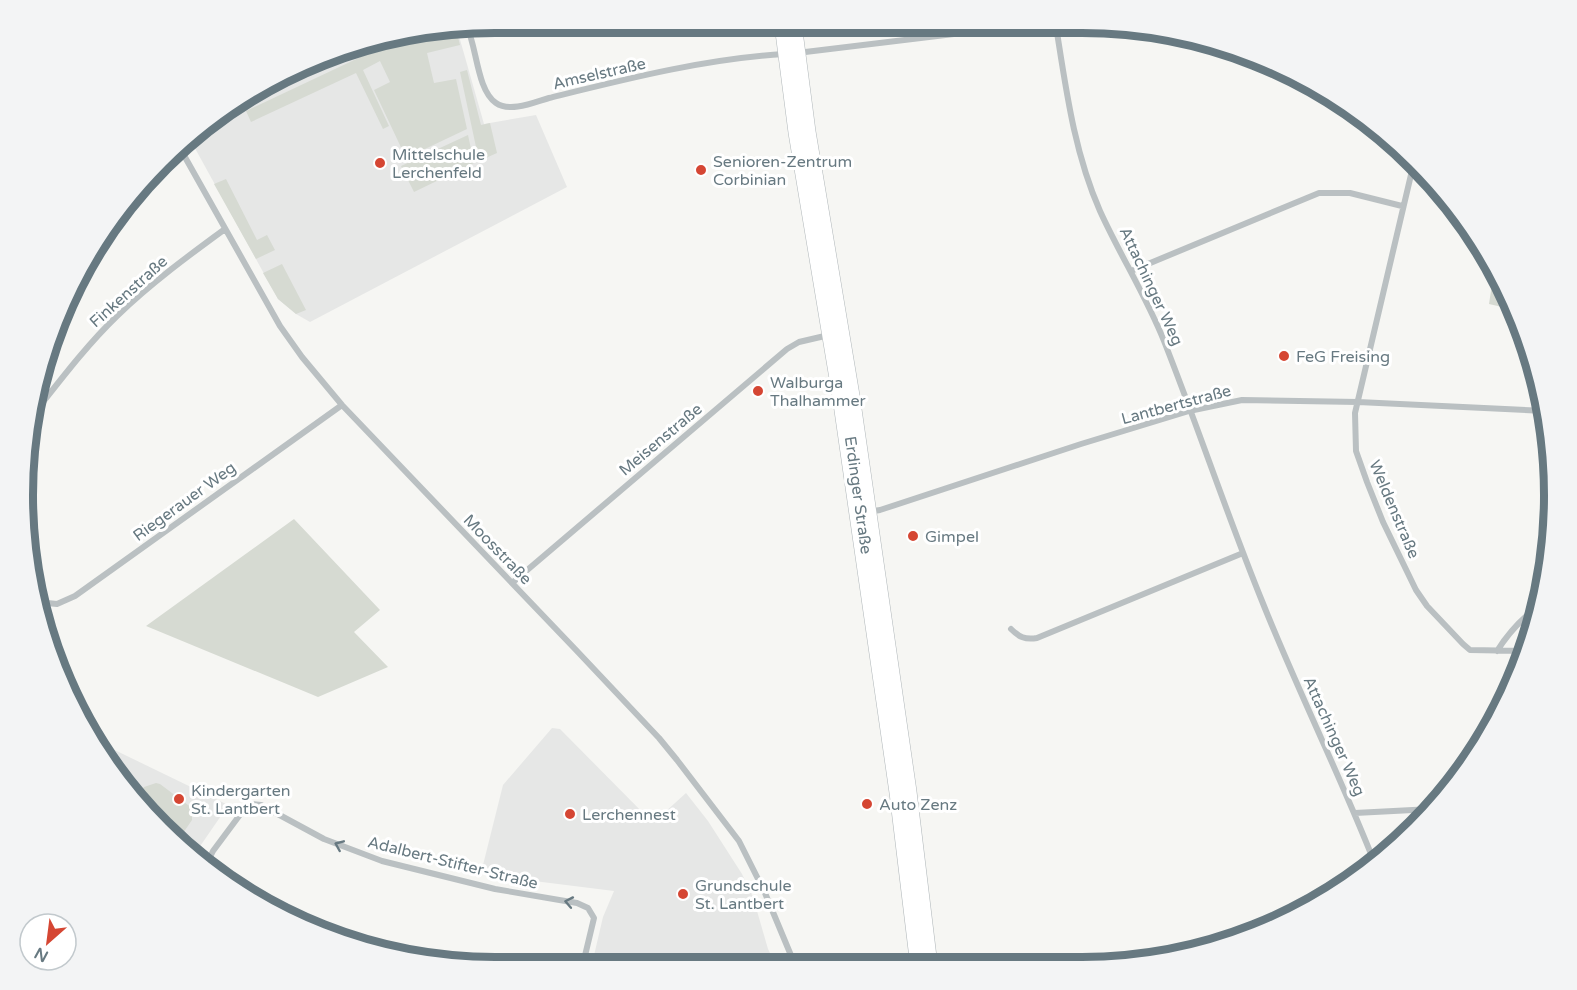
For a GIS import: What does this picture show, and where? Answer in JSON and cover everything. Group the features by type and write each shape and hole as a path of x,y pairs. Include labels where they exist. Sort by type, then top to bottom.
{"street":[{"name":"Erdinger Straße","path":"789,33 802,132 836,334 903,792 923,957"},
{"path":"792,53 961,33"},
{"name":"Attachinger Weg","path":"1057,33 1071,120 1078,149 1100,211 1164,340 1243,553 1289,667 1371,855"},
{"name":"Amselstraße","path":"469,34 486,91 495,102 504,107 673,69 792,53"},
{"name":"Moosstraße","path":"183,154 280,326 302,357 342,405 659,738 730,828 749,859 792,957"},
{"name":"Weldenstraße","path":"1412,171 1358,402 1355,419 1356,451 1383,522 1416,590 1427,606 1467,648 1474,651 1516,651"},
{"path":"1131,271 1319,193 1350,193 1402,206"},
{"name":"Finkenstraße","path":"43,403 79,357 118,315 178,264 225,229"},
{"name":"Meisenstraße","path":"512,583 787,349 799,342 836,334"},
{"name":"Lantbertstraße","path":"861,513 880,510 1189,411 1233,402 1256,400 1358,402 1536,411"},
{"name":"Riegerauer Weg","path":"46,603 57,604 75,596 342,405"},
{"path":"1011,629 1018,636 1027,640 1037,638 1243,553"},
{"path":"1497,651 1506,635 1528,615"},
{"name":"Adalbert-Stifter-Straße","path":"209,858 245,808 252,804 261,805 324,839 382,861 495,889 577,903 588,908 594,918 585,957"},
{"path":"1355,813 1420,810"}],"shaded area":[{"path":"457,35 460,45 427,53 434,83 456,79 467,129 406,158 374,90 390,82 380,61 363,70 389,126 383,129 356,73 251,122 246,111 380,48"},
{"name":"Mittelschule Lerchenfeld","path":"459,35 484,124 536,115 567,187 310,322 278,299 193,145 238,111 318,68 375,49 405,42"},
{"path":"467,70 481,125 490,123 497,153 479,161 460,72"},
{"path":"468,135 474,163 414,192 401,166"},
{"path":"226,179 257,240 267,235 275,250 256,259 214,184"},
{"path":"282,264 306,310 296,314 278,299 263,273"},
{"path":"1492,284 1503,305 1502,307 1489,304"},
{"path":"294,519 380,610 354,632 388,667 318,697 146,626"},
{"path":"552,728 560,729 653,823 686,793 708,821 742,874 753,897 772,957 594,957 603,917 614,891 501,877 482,869 503,785"},
{"name":"Kindergarten St. Lantbert","path":"108,747 226,804 225,810 198,849 168,822 148,800"},
{"path":"160,784 192,808 192,820 182,835 141,792 144,787"}],"place":[{"name":"Mittelschule Lerchenfeld","path":"380,163"},
{"name":"Senioren-Zentrum Corbinian","path":"701,170"},
{"name":"FeG Freising","path":"1284,356"},
{"name":"Walburga Thalhammer","path":"758,391"},
{"name":"Gimpel","path":"913,536"},
{"name":"Kindergarten St. Lantbert","path":"179,799"},
{"name":"Auto Zenz","path":"867,804"},
{"name":"Lerchennest","path":"570,814"},
{"name":"Grundschule St. Lantbert","path":"683,894"}]}
